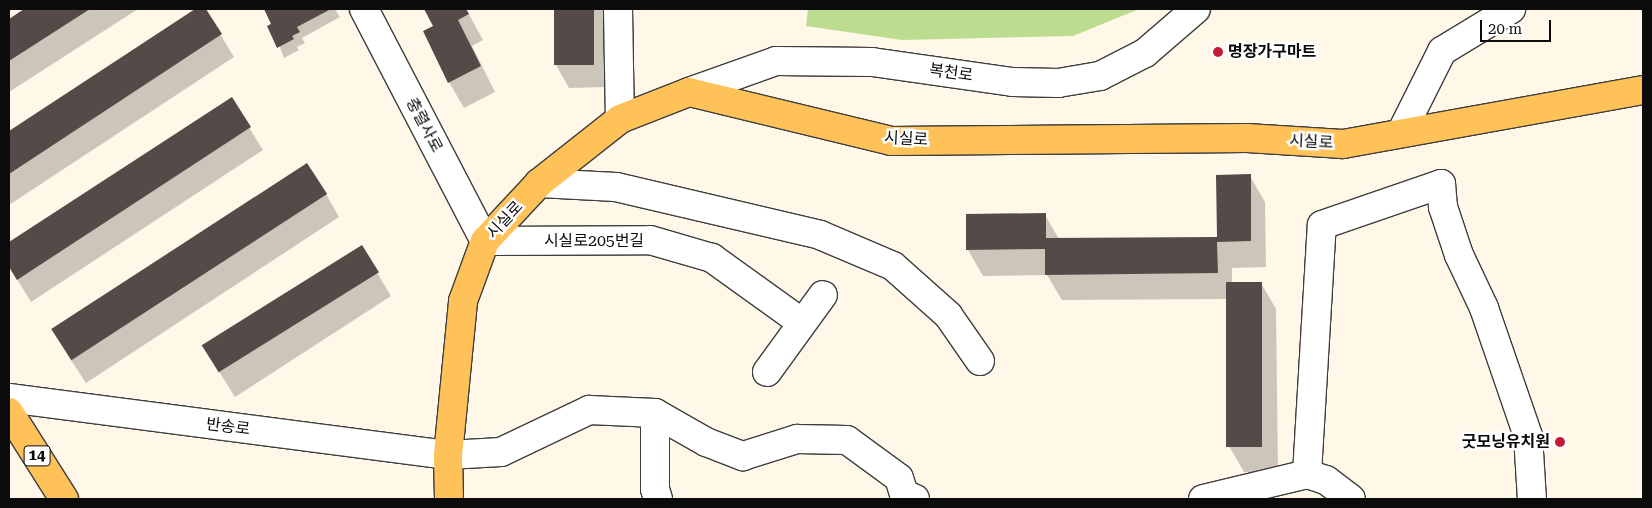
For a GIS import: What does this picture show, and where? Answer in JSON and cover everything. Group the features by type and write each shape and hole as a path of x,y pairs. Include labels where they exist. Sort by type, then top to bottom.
{"main road":[{"name":"시실로","path":"448,499 448,455 463,302 485,241 539,183 620,118 689,92 891,141 1247,138 1343,144 1643,90"},
{"name":"14","path":"9,412 64,499"}],"street":[{"name":"충렬사로","path":"364,9 485,241"},
{"path":"618,9 620,118"},
{"name":"복천로","path":"689,92 776,61 872,62 1013,82 1075,80 1100,76 1145,53 1196,9"},
{"path":"1401,133 1442,51 1495,22 1511,9"},
{"path":"539,183 616,187 820,235 894,266 948,314 980,361"},
{"path":"1307,474 1322,225 1441,184 1443,207 1459,255 1484,308 1528,436 1532,499"},
{"name":"시실로205번길","path":"485,241 650,240 712,258 801,322"},
{"path":"767,372 822,295"},
{"name":"반송로","path":"9,398 448,455 501,452 589,410 655,413"},
{"path":"658,499 655,489 655,413 706,442 743,456 797,439 847,440 899,478 905,497"},
{"path":"1204,499 1307,474 1326,480 1351,499"}],"green space":[{"path":"808,9 1139,9 1073,36 902,40 806,26"}],"building":[{"path":"24,9 90,9 9,61 9,19"},
{"path":"195,9 206,9 222,34 9,174 9,131"},
{"path":"264,9 331,9 297,27 300,32 292,36 294,39 277,48 267,26 271,24"},
{"path":"424,9 466,9 469,14 458,20 481,66 448,83 423,31 433,26"},
{"path":"554,9 594,9 594,65 554,65"},
{"path":"232,97 251,127 17,280 9,267 9,242"},
{"path":"307,163 327,194 71,360 51,329"},
{"path":"1251,174 1251,241 1217,242 1218,273 1045,275 1045,249 966,250 966,214 1046,213 1046,238 1217,237 1216,175"},
{"path":"362,245 379,272 219,372 202,345"},
{"path":"1226,282 1262,282 1262,447 1226,447"}],"place":[{"name":"명장가구마트","path":"1218,52"},
{"name":"굿모닝유치원","path":"1560,442"}]}
